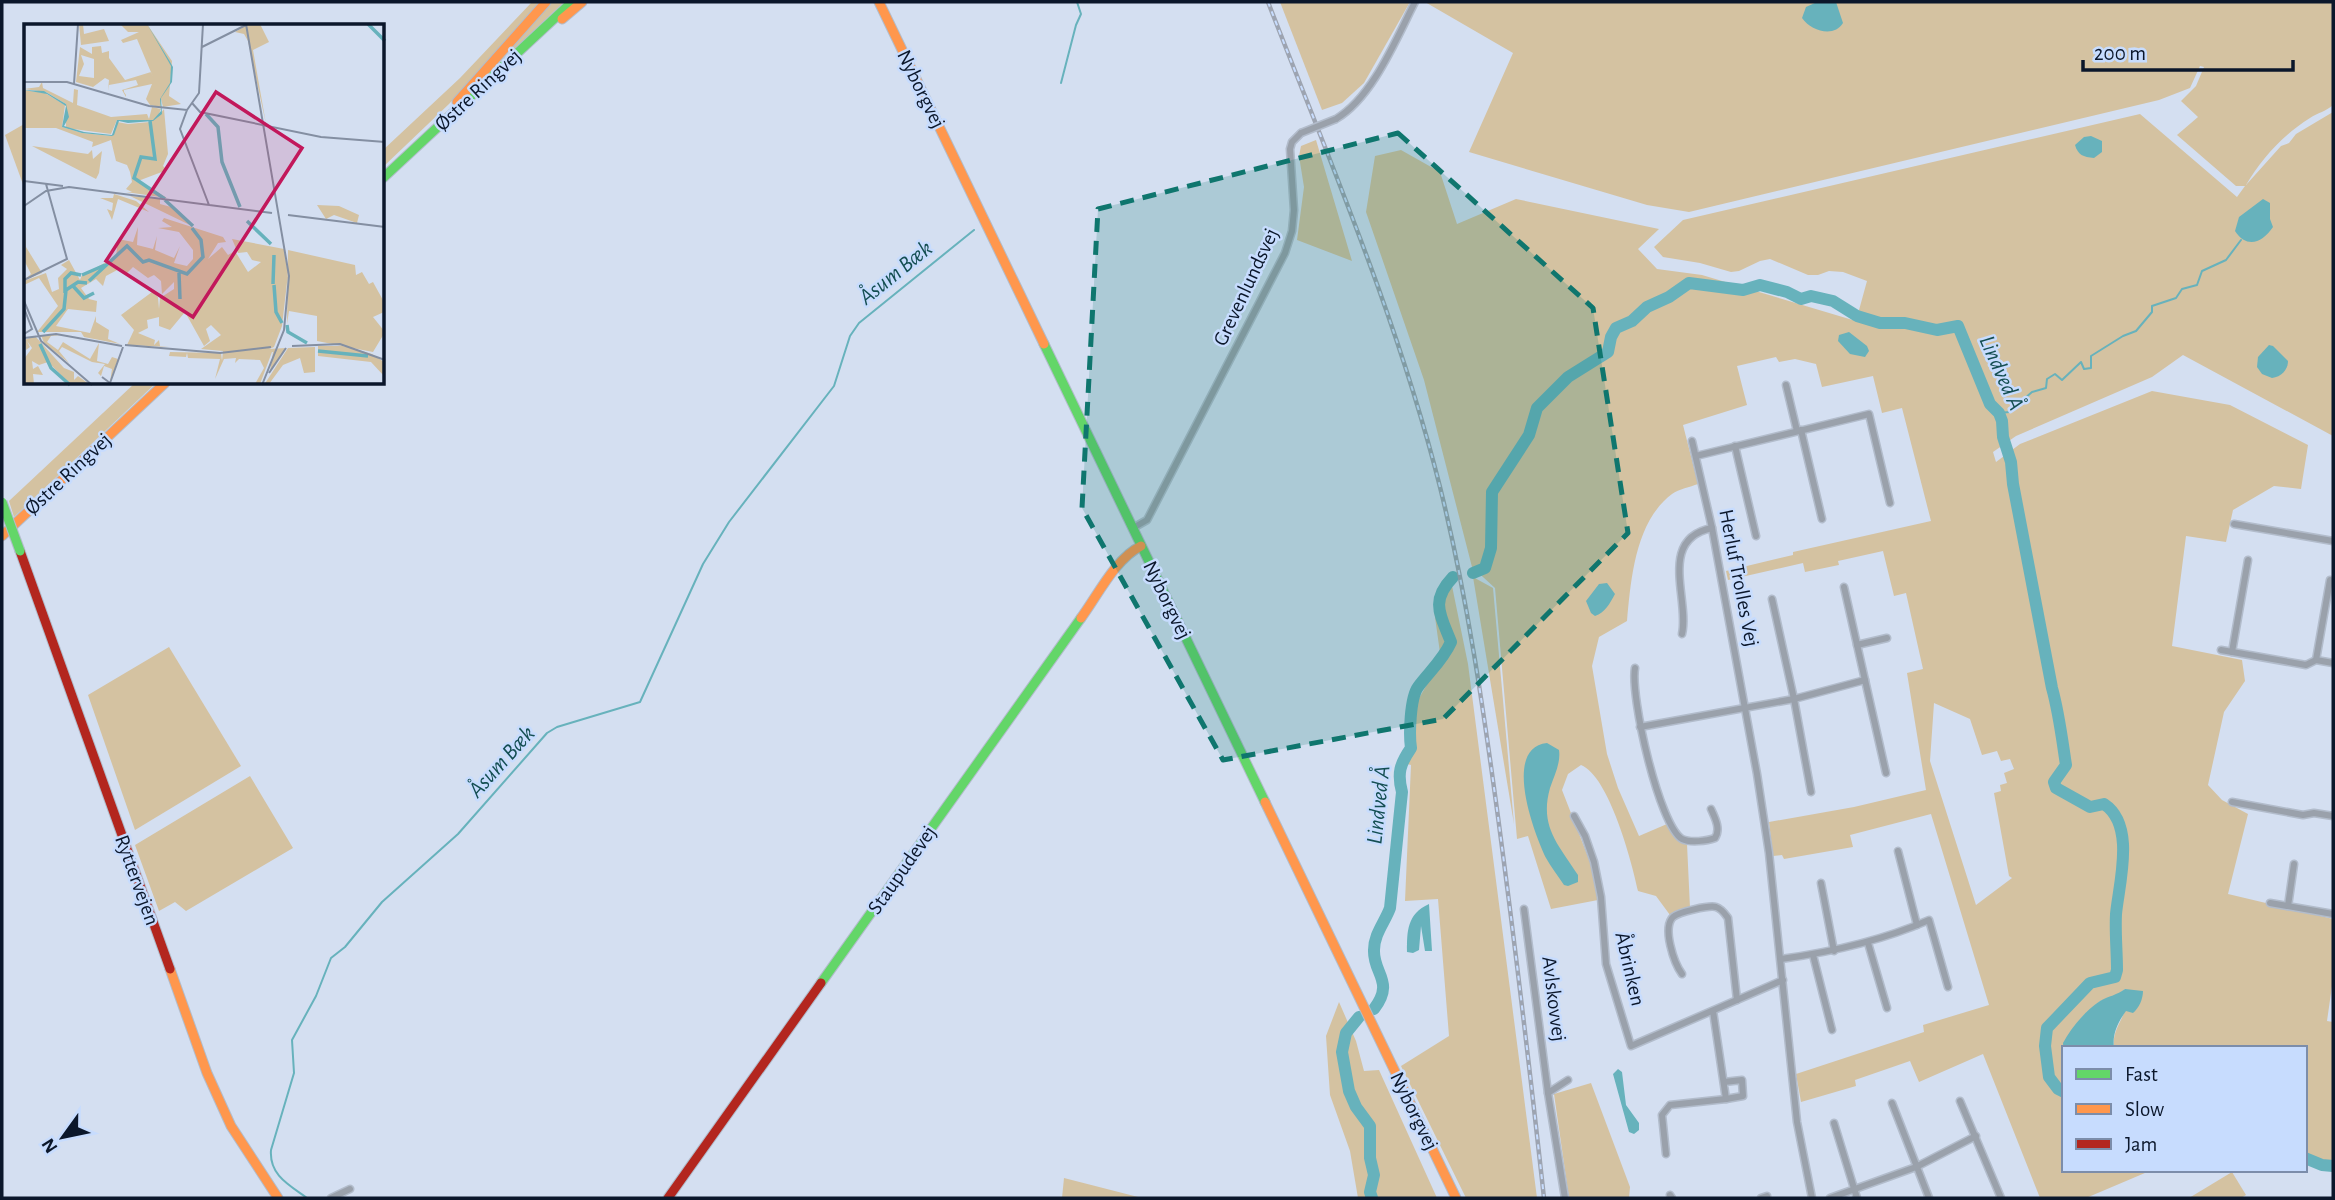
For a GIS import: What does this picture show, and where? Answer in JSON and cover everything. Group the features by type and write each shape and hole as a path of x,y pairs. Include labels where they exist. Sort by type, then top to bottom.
{"main road":[{"path":"425,139 547,2"},
{"name":"Østre Ringvej","path":"385,176 572,2"},
{"path":"526,45 582,2"},
{"name":"Nyborgvej","path":"879,2 1456,1198"},
{"name":"Østre Ringvej","path":"2,536 162,385"},
{"name":"Ryttervejen","path":"2,502 207,1073 231,1126 278,1198"},
{"name":"Staupudevej","path":"668,1198 1119,565 1133,550 1141,546"}],"street":[{"name":"Grevenlundsvej","path":"1133,528 1147,520 1286,253 1294,209 1290,149 1296,136 1336,119 1360,98 1380,69 1415,2"},
{"path":"1786,385 1822,519"},
{"path":"1696,456 1868,414 1890,503"},
{"name":"Herluf Trolles Vej","path":"1692,441 1712,528 1746,708 1769,853 1797,1122 1812,1198"},
{"name":"Herluf Trolles Vej","path":"1735,446 1756,536"},
{"path":"2234,524 2333,541"},
{"path":"1682,634 1684,623 1678,580 1681,560 1693,535 1712,528"},
{"path":"2232,652 2248,560"},
{"path":"2316,660 2330,580"},
{"path":"1844,587 1886,773"},
{"name":"Herluf Trolles Vej","path":"1772,599 1811,792"},
{"path":"1857,645 1887,638"},
{"path":"2221,650 2306,665 2316,660 2333,663"},
{"path":"1635,668 1633,681 1650,769 1679,837 1688,841 1715,838 1718,832 1717,824 1711,809"},
{"path":"1640,727 1794,699 1865,681"},
{"path":"2232,803 2303,815 2314,813 2333,816"},
{"name":"Åbrinken","path":"1574,816 1585,836 1594,862 1601,897 1606,964 1632,1046 1783,980"},
{"path":"1898,851 1917,925"},
{"path":"2288,906 2294,864"},
{"path":"1821,883 1833,951"},
{"path":"2270,903 2333,914"},
{"path":"1682,974 1674,964 1670,922 1674,916 1681,913 1712,907 1719,909 1728,918 1737,1000"},
{"name":"Avlskovvej","path":"1524,909 1565,1198"},
{"path":"1781,959 1868,943 1929,920 1948,987"},
{"path":"1868,943 1887,1008"},
{"path":"1813,955 1832,1030"},
{"path":"1713,1011 1726,1099"},
{"path":"1548,1093 1567,1080"},
{"path":"1666,1154 1662,1115 1670,1105 1743,1096 1742,1080 1724,1082"},
{"path":"1960,1101 2001,1198"},
{"path":"1892,1103 1929,1198"},
{"path":"1835,1123 1855,1195"},
{"path":"1830,1198 1855,1195 1976,1136"},
{"path":"331,1198 350,1189"}],"highlighted area":[{"path":"1398,133 1593,308 1628,533 1443,719 1223,760 1082,508 1098,209"}],"shaded area":[{"path":"532,2 542,2 449,104 385,165 385,148 460,78"},
{"path":"551,2 564,2 512,51 509,46"},
{"path":"1280,2 1410,2 1364,83 1342,103 1322,110"},
{"path":"1425,2 2333,2 2333,105 2300,124 2282,139 2246,185 2281,146 2333,112 2333,436 2183,355 2152,377 2016,436 1993,452 1996,462 2020,444 2152,391 2230,405 2308,445 2301,489 2274,486 2233,510 2226,542 2186,536 2172,646 2242,660 2245,681 2224,712 2208,785 2222,800 2248,814 2228,894 2333,919 2333,979 2327,1021 2333,1022 2333,1163 2307,1164 2307,1046 2114,1046 2115,1034 2125,1010 2125,989 2116,996 2100,1001 2082,1017 2062,1046 2062,1172 2147,1172 2086,1198 2040,1198 1983,1054 1919,1082 1910,1061 1855,1080 1856,1086 1801,1102 1796,1074 1924,1032 1923,1025 1989,1005 1931,814 1850,835 1853,847 1784,859 1782,855 1773,856 1769,822 1854,807 1926,790 1907,673 1923,669 1906,593 1894,596 1883,551 1805,572 1803,563 1728,580 1726,571 1793,555 1793,552 1931,521 1902,408 1882,413 1873,376 1822,387 1816,364 1795,359 1779,362 1776,357 1737,366 1747,405 1683,425 1698,484 1672,494 1650,520 1637,552 1627,621 1599,637 1592,666 1607,754 1618,788 1639,836 1667,824 1677,840 1687,844 1690,908 1670,915 1656,896 1638,891 1625,841 1610,802 1591,772 1581,765 1568,774 1562,790 1590,862 1598,900 1551,909 1528,836 1517,839 1495,588 1472,567 1424,380 1366,212 1375,156 1401,150 1440,172 1457,224 1516,199 1659,229 1638,249 1657,269 1702,275 1856,321 1867,281 1843,272 1829,271 1808,275 1770,259 1731,272 1700,263 1663,257 1654,247 1683,220 2140,114 2237,197 2245,186 2236,186 2177,135 2198,117 2181,101 2196,86 2204,67 2200,66 2190,88 2159,100 1689,212 1647,205 1469,152 1513,53","holes":["1934,703 1970,719 1982,755 1997,751 2001,761 2010,759 2014,769 2004,773 2007,783 2000,785 2001,791 1994,793 2009,876 2012,878 1976,905 1930,761"]},
{"path":"24,124 24,187 5,135"},
{"path":"1316,140 1352,261 1297,240 1304,187 1299,156 1301,146"},
{"path":"133,385 154,385 14,517 9,501"},
{"path":"1473,577 1493,588 1514,824"},
{"path":"1451,581 1468,664 1537,1198 1466,1198 1401,1066 1449,1036 1438,899 1405,901 1411,765 1407,764 1418,700 1441,660 1434,610"},
{"path":"169,647 241,766 135,830 88,695"},
{"path":"250,776 293,848 186,911 175,902 159,911 135,845"},
{"path":"1339,1002 1356,1041 1364,1071 1379,1070 1437,1198 1358,1198 1350,1151 1330,1095 1326,1036"},
{"path":"1591,1083 1630,1187 1629,1198 1569,1198 1554,1094"},
{"path":"2232,1172 2246,1195 2241,1198 2189,1198"},
{"path":"1064,1178 1142,1198 1062,1198"}],"water":[{"path":"1817,2 1836,2 1843,23 1839,28 1822,31 1806,23 1802,18 1806,7"},
{"path":"2091,136 2102,141 2102,152 2094,158 2082,155 2075,145 2084,137"},
{"path":"2263,199 2270,203 2273,227 2264,237 2249,242 2235,231 2239,217"},
{"path":"1849,332 1867,346 1869,351 1865,357 1850,354 1838,341 1839,335"},
{"path":"2269,345 2288,361 2283,372 2272,378 2262,374 2257,367 2258,357"},
{"path":"1607,583 1615,594 1604,610 1595,616 1586,601 1599,584"},
{"path":"1547,743 1559,750 1558,765 1547,802 1549,825 1558,845 1578,875 1578,882 1568,886 1564,885 1546,858 1525,793 1526,760 1534,748"},
{"path":"1429,904 1432,951 1425,951 1421,926 1419,950 1407,952 1408,930 1412,918"},
{"path":"2125,989 2143,991 2135,1011 2126,1011 2120,1019 2114,1046 2063,1046 2070,1031 2089,1009"},
{"path":"1618,1069 1622,1072 1626,1105 1639,1123 1639,1130 1634,1134 1629,1132 1613,1074"}],"waterway":[{"name":"Åsum Bæk","path":"1061,83 1081,14 1077,2"},
{"name":"Åsum Bæk","path":"307,1198 277,1173 271,1159 271,1150 294,1073 292,1040 316,996 331,958 345,947 382,902 458,834 547,733 557,727 640,702 703,564 729,522 834,386 850,336 859,323 974,230"},
{"path":"1999,413 2009,412 2012,406 2032,392 2046,388 2047,379 2055,374 2062,380 2081,362 2084,369 2091,368 2091,356 2136,331 2152,312 2152,306 2176,298 2182,289 2197,285 2202,271 2226,260 2241,240"},
{"name":"Lindved Å","path":"1473,573 1485,568 1491,548 1492,492 1529,435 1537,408 1568,377 1608,352 1616,328 1632,321 1647,307 1669,297 1689,283 1743,290 1760,285 1787,292 1801,299 1811,296 1833,301 1857,316 1880,323 1905,323 1937,330 1958,326 1990,404 1999,413 2011,462 2066,765 2054,782 2056,788 2090,807 2104,804 2114,813 2123,840 2116,914 2115,977 2090,983 2047,1028 2045,1046 2049,1077 2062,1091"},
{"name":"Lindved Å","path":"1374,1009 1383,991 1374,944 1390,908 1402,792 1400,769 1411,748 1411,717 1415,692 1451,642 1439,601 1441,593 1453,577"},
{"name":"Lindved Å","path":"1359,1017 1346,1033 1342,1052 1349,1091 1356,1107 1370,1126 1370,1158 1374,1175 1370,1192 1372,1198"},
{"name":"Lindved Å","path":"2307,1159 2333,1166"}],"railway":[{"path":"1268,2 1383,302 1423,425 1450,528 1474,651 1492,775 1544,1198"}],"traffic: fast":[{"path":"385,176 572,2"},
{"path":"1044,344 1265,802"},
{"path":"2,502 20,551"},
{"path":"821,983 1081,618"}],"traffic: slow":[{"path":"457,102 546,2"},
{"path":"562,19 582,2"},
{"path":"879,2 1044,344"},
{"path":"2,536 163,385"},
{"path":"1081,618 1115,568 1141,546"},
{"path":"1265,802 1456,1198"},
{"path":"170,969 207,1073 231,1126 278,1198"}],"traffic: jam":[{"path":"20,551 170,969"},
{"path":"668,1198 821,983"}]}
